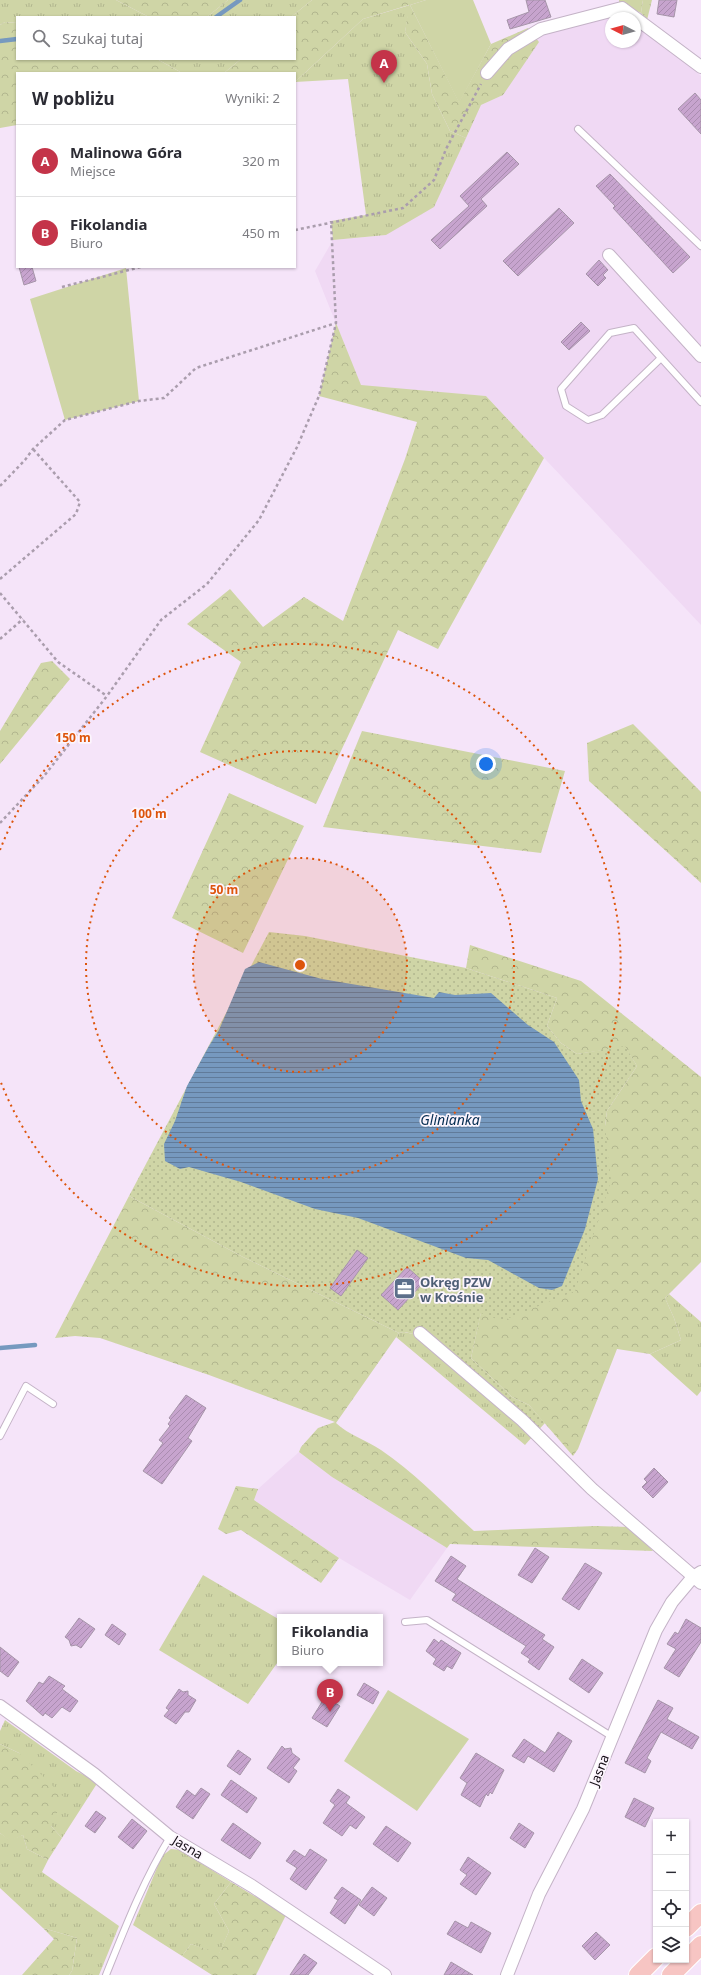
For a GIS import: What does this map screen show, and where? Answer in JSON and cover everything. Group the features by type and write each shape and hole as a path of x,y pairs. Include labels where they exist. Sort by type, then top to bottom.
{"main road":[{"path":"687,1927 701,1913"},
{"path":"671,1975 701,1945"},
{"path":"638,1975 653,1960"}],"street":[{"path":"487,73 508,49 541,29 622,8 701,67"},
{"path":"609,255 701,356"},
{"path":"420,1332 522,1420 592,1489 698,1577"},
{"name":"Jasna","path":"507,1975 539,1894 583,1810 611,1736 656,1630 672,1602 698,1577"},
{"name":"Jasna","path":"0,1706 94,1774 170,1837 252,1886 385,1975"}],"lane":[{"path":"578,129 701,246"},
{"path":"661,358 602,415 588,420 566,406 561,389 610,332 634,328 701,402"},
{"path":"0,1436 26,1386 53,1404"},
{"path":"405,1622 427,1620 611,1736"},
{"path":"106,1975 137,1898 155,1861 170,1837"}],"path":[{"path":"296,230 331,221 403,208 434,180 446,149 487,73"},
{"path":"0,823 44,776 107,696 161,620 207,584 260,520 297,447 319,396 336,323 331,221"},
{"path":"62,287 137,268"},
{"path":"0,486 25,460 33,449 65,420 139,401 164,398 196,368 336,323"},
{"path":"0,579 76,514 80,502 33,449"},
{"path":"0,593 58,662 107,696"},
{"path":"0,639 23,619"}],"shaded area":[{"path":"605,18 605,48 641,48 641,28 701,76 701,625 486,396 361,386 315,271 333,240 386,235 481,105 503,95 535,37"},
{"path":"299,1452 332,1477 447,1548 410,1600 339,1558 254,1500 258,1489"}],"green space":[{"path":"0,0 116,0 147,16 16,16 16,23 5,22 0,25"},
{"path":"116,0 228,0 208,16 147,16"},
{"path":"228,0 312,0 292,16 208,16"},
{"path":"312,0 426,0 410,5 459,102 491,44 528,28 539,42 503,95 481,105 466,138 450,131 432,94 427,64 405,32 409,5 363,19 296,81 296,72 225,72 240,60 296,60 296,16 292,16"},
{"path":"426,0 473,0 491,44 459,103 410,5"},
{"path":"619,0 643,0 641,13 619,3"},
{"path":"643,0 652,0 647,20 641,13"},
{"path":"410,5 405,32 427,64 432,94 450,131 466,138 434,207 386,235 333,240 331,221 366,215 348,79 296,81 363,19"},
{"path":"5,22 16,23 16,60 159,60 180,72 16,72 16,125 0,128 0,25"},
{"path":"159,60 240,60 225,72 180,72"},
{"path":"126,268 139,401 65,420 30,299"},
{"path":"336,323 361,385 486,396 544,458 438,649 398,630 316,804 200,752 241,662 187,624 230,589 263,627 304,597 343,621 405,459 417,422 319,396"},
{"path":"52,661 70,679 0,764 0,731 41,663"},
{"path":"633,724 701,792 701,883 589,781 587,743"},
{"path":"362,731 565,771 541,853 323,827"},
{"path":"229,793 304,826 243,953 172,918"},
{"name":"Glinianka","path":"269,932 305,936 466,968 557,998 547,1026 561,1043 577,1054 625,1046 637,1066 607,1111 605,1126 611,1181 575,1291 502,1321 481,1313 471,1358 512,1397 529,1405 545,1423 533,1436 413,1334 405,1332 399,1333 243,1257 129,1196"},
{"path":"470,945 581,981 701,1077 701,1262 665,1298 674,1318 681,1340 650,1354 617,1349 578,1449 573,1456 529,1405 512,1397 471,1358 481,1312 605,1126 607,1111 637,1066 625,1047 577,1054 561,1043 547,1026 557,998 466,968"},
{"path":"129,1196 243,1257 399,1333 336,1423 346,1431 375,1446 393,1459 417,1478 474,1531 595,1526 630,1527 653,1551 450,1544 447,1548 332,1477 299,1452 301,1447 318,1428 335,1422 209,1375 100,1338 75,1336 55,1338"},
{"path":"669,1294 701,1322 701,1391 697,1396 650,1354 681,1340 674,1318 665,1298"},
{"path":"404,1332 413,1334 533,1436 525,1445 396,1337 399,1333"},
{"path":"236,1486 258,1489 254,1500 339,1558 321,1583 241,1530 226,1534 218,1529"},
{"path":"203,1575 277,1618 277,1663 248,1704 159,1650"},
{"path":"388,1690 469,1739 417,1811 344,1761"},
{"path":"5,1720 76,1771 98,1782 62,1838 51,1826 19,1753 0,1744 0,1731"},
{"path":"0,1744 19,1753 64,1797 51,1826 62,1838 48,1860 27,1849 23,1835 10,1841 0,1833"},
{"path":"0,1833 10,1840 23,1835 27,1849 48,1860 42,1872 119,1926 99,1975 69,1975 72,1971 77,1938 43,1928 0,1888"},
{"path":"171,1849 180,1850 231,1882 214,1904 229,1931 219,1954 191,1944 182,1956 133,1925 162,1856"},
{"path":"231,1882 286,1915 256,1975 212,1975 182,1956 191,1944 219,1953 229,1931 214,1904"},
{"path":"43,1928 77,1938 72,1971 69,1975 22,1975 54,1939"}],"water":[{"name":"Glinianka","path":"259,962 322,979 434,998 439,992 455,995 491,993 528,1025 554,1042 579,1080 581,1101 593,1129 598,1179 585,1229 562,1286 552,1290 539,1288 488,1260 466,1258 358,1218 315,1209 241,1182 189,1167 180,1169 165,1161 164,1144 175,1121 187,1086 219,1030 245,969"}],"building":[{"path":"526,0 545,0 551,17 510,29 507,20 529,12"},
{"path":"659,0 677,0 674,17 657,14"},
{"path":"695,93 701,100 701,134 678,109"},
{"path":"507,152 519,164 481,199 487,206 440,249 431,240 469,206 460,196"},
{"path":"610,174 690,257 673,273 613,208 615,206 596,186"},
{"path":"559,208 574,223 518,276 503,261"},
{"path":"599,260 608,270 603,275 606,278 598,286 586,274"},
{"path":"19,268 32,268 36,281 24,285"},
{"path":"581,322 590,331 569,350 561,342"},
{"path":"357,1250 368,1258 341,1296 330,1288"},
{"path":"407,1267 424,1282 398,1310 381,1295"},
{"path":"186,1395 206,1408 188,1438 192,1441 162,1484 143,1471 163,1443 159,1440 170,1426 168,1424 171,1420 169,1418"},
{"path":"654,1468 668,1482 653,1498 642,1487 647,1482 644,1479"},
{"path":"535,1548 549,1557 532,1583 518,1575"},
{"path":"451,1556 466,1566 457,1579 545,1635 542,1639 554,1647 539,1670 528,1662 530,1659 521,1653 526,1646 452,1600 456,1594 435,1581"},
{"path":"585,1563 602,1573 579,1610 562,1599"},
{"path":"79,1618 95,1629 81,1648 76,1645 71,1646 69,1640 65,1637"},
{"path":"686,1619 701,1628 701,1642 679,1677 664,1668 676,1649 667,1644 675,1632 678,1634"},
{"path":"112,1624 126,1634 119,1645 105,1635"},
{"path":"434,1639 439,1643 441,1640 461,1653 452,1669 447,1666 444,1671 433,1664 436,1659 426,1651"},
{"path":"0,1647 19,1662 8,1677 0,1671"},
{"path":"582,1659 603,1673 589,1693 569,1679"},
{"path":"49,1676 65,1686 62,1689 78,1701 70,1712 62,1707 52,1718 45,1713 43,1716 26,1701 39,1682 43,1684"},
{"path":"364,1683 379,1692 373,1704 357,1695"},
{"path":"179,1689 183,1692 188,1691 188,1695 196,1700 189,1712 185,1712 176,1724 164,1716 169,1710 166,1708"},
{"path":"325,1697 340,1706 327,1727 312,1718"},
{"path":"658,1700 673,1708 667,1719 699,1737 692,1749 661,1732 647,1758 651,1761 645,1773 625,1763"},
{"path":"558,1732 572,1741 554,1772 528,1756 524,1763 512,1756 524,1739 545,1753"},
{"path":"282,1746 285,1749 291,1748 292,1753 300,1759 293,1768 297,1771 289,1783 267,1768"},
{"path":"238,1750 251,1759 240,1775 227,1766"},
{"path":"476,1753 504,1770 492,1794 490,1792 488,1796 486,1794 480,1807 461,1795 467,1783 460,1778"},
{"path":"231,1780 257,1798 247,1813 221,1795"},
{"path":"201,1788 210,1794 193,1819 176,1807 187,1790 195,1796"},
{"path":"338,1789 350,1797 346,1803 365,1817 356,1829 350,1825 342,1836 323,1823 335,1805 330,1801"},
{"path":"634,1798 654,1808 645,1827 625,1817"},
{"path":"96,1811 106,1818 95,1833 85,1826"},
{"path":"132,1819 147,1831 133,1849 118,1837"},
{"path":"233,1823 261,1843 250,1859 221,1840"},
{"path":"519,1823 534,1833 525,1848 510,1838"},
{"path":"386,1826 411,1843 398,1862 373,1844"},
{"path":"310,1849 327,1860 306,1890 290,1879 297,1868 286,1861 294,1850 305,1857"},
{"path":"468,1857 491,1873 476,1895 460,1884 467,1875 460,1870"},
{"path":"342,1887 361,1900 345,1924 330,1913 338,1900 334,1898"},
{"path":"372,1887 387,1898 374,1916 359,1905"},
{"path":"455,1921 468,1928 471,1922 491,1933 481,1953 447,1934"},
{"path":"596,1932 610,1945 595,1960 582,1946"},
{"path":"304,1954 317,1963 308,1975 290,1975"},
{"path":"451,1962 473,1975 444,1975"}],"waterway":[{"path":"217,16 240,0"},
{"path":"0,41 16,39"},
{"path":"0,1348 35,1345"}],"place":[{"name":"Malinowa Góra","path":"384,83"},
{"name":"Okręg PZW w Krośnie","path":"405,1289"},
{"name":"Fikolandia","path":"330,1712"}]}
